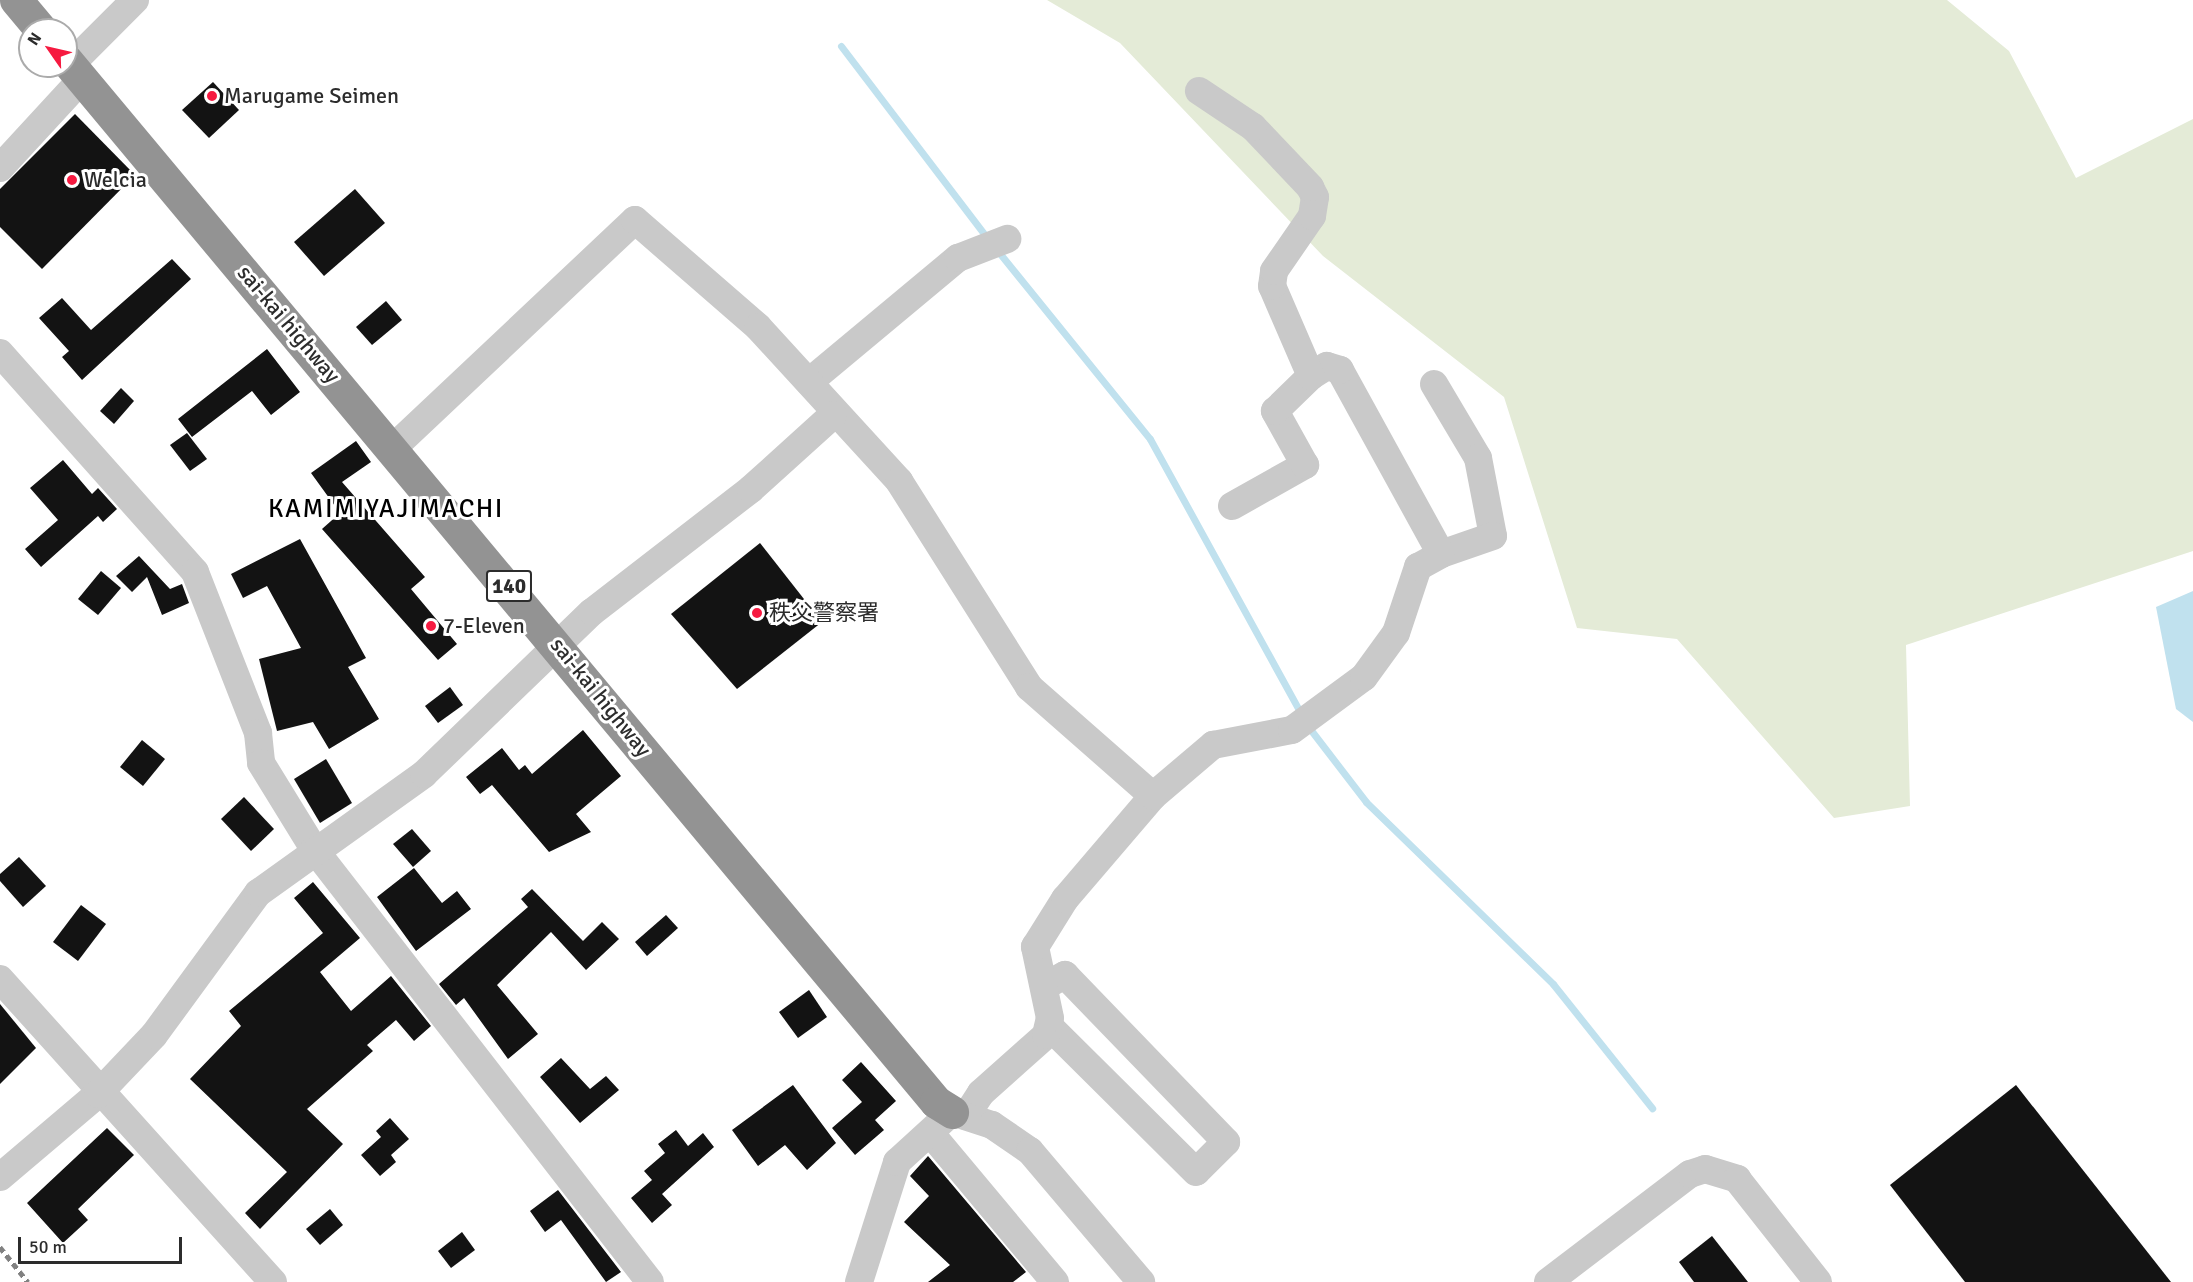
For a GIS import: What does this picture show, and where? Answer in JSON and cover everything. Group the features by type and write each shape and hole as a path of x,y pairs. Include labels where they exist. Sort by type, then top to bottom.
{"highway":[{"path":"16,0 31,18"},
{"name":"sai-kai highway","path":"78,75 394,447 950,1121"}],"street":[{"path":"78,62 135,0"},
{"path":"0,168 65,78"},
{"path":"1199,91 1253,127 1315,197 1312,216 1270,279 1311,376"},
{"path":"394,447 635,220 758,327 809,382 833,415 899,481 1029,687 1153,796"},
{"path":"809,382 958,258 979,246 1007,239"},
{"path":"0,353 195,572 258,733 261,763 314,849 638,1277"},
{"path":"1232,506 1305,465 1275,411 1311,376 1327,366 1340,370 1441,554"},
{"path":"859,1282 897,1162 950,1121 1041,1042 1050,1027 1037,938 1153,796 1213,745 1292,730 1364,677 1396,633 1418,567 1441,554 1493,536 1478,458 1434,384"},
{"path":"0,1177 98,1094 154,1035 258,893 314,849 424,774 557,644 751,489 833,415"},
{"path":"1045,986 1065,975 1226,1142 1196,1172 1050,1027"},
{"path":"0,979 98,1094 273,1282"},
{"path":"950,1121 1055,1282"},
{"path":"950,1121 1030,1151 1141,1282"},
{"path":"1548,1282 1690,1174 1705,1169 1737,1179 1818,1282"}],"green space":[{"path":"1047,0 1947,0 2009,51 2076,178 2193,119 2193,551 1906,645 1910,806 1834,818 1677,639 1577,628 1504,397 1323,256 1120,43"}],"water":[{"path":"2193,591 2193,722 2176,709 2156,607"}],"building":[{"name":"Marugame Seimen","path":"213,82 239,110 209,138 182,110"},
{"path":"75,114 135,175 42,269 0,227 0,189"},
{"path":"355,189 385,223 324,276 294,242"},
{"path":"172,259 191,279 82,380 62,357 69,351 39,318 62,298 91,330"},
{"path":"386,301 402,320 372,345 356,327"},
{"path":"267,349 300,392 271,415 252,391 192,437 178,419"},
{"path":"121,388 134,401 114,424 100,411"},
{"path":"187,433 207,459 190,471 170,445"},
{"path":"356,441 371,462 342,482 425,577 411,589 457,644 438,660 322,529 340,513 311,473"},
{"path":"63,460 92,494 98,488 117,509 103,522 98,516 41,567 25,549 58,520 30,488"},
{"path":"300,539 366,658 348,667 379,719 329,749 313,722 277,731 259,659 301,648 267,586 243,598 231,574"},
{"path":"760,543 822,622 737,689 671,614"},
{"path":"139,556 170,589 182,584 189,603 162,615 147,577 132,592 116,576"},
{"path":"101,571 121,588 98,615 78,599"},
{"path":"450,687 463,705 438,723 425,706"},
{"path":"583,730 621,776 576,814 591,832 549,852 492,785 480,794 466,777 502,748 519,770 525,765 532,774"},
{"path":"142,740 165,759 143,786 120,767"},
{"path":"326,759 352,803 320,823 294,779"},
{"path":"244,797 274,829 251,851 221,819"},
{"path":"412,829 431,851 413,867 393,844"},
{"path":"19,857 46,886 23,907 0,881 0,874"},
{"path":"414,868 442,903 457,891 471,909 416,951 377,897"},
{"path":"313,882 360,938 320,972 351,1011 391,976 431,1026 414,1041 396,1020 367,1045 373,1051 307,1109 343,1144 260,1229 245,1213 287,1172 190,1079 241,1026 229,1011 323,933 294,898"},
{"path":"532,889 583,941 602,922 619,939 586,970 551,932 497,985 538,1034 508,1059 464,998 456,1005 439,984 528,907 521,899"},
{"path":"81,905 106,924 78,961 53,942"},
{"path":"666,915 678,928 647,956 635,942"},
{"path":"809,990 827,1017 798,1038 779,1012"},
{"path":"0,1004 36,1048 0,1084"},
{"path":"561,1058 590,1089 606,1076 619,1090 580,1123 540,1077"},
{"path":"861,1062 896,1101 875,1120 884,1130 855,1155 832,1128 862,1102 842,1080"},
{"path":"793,1085 836,1143 807,1170 785,1145 758,1166 732,1130"},
{"path":"2016,1085 2171,1282 1965,1282 1890,1185"},
{"path":"390,1118 409,1139 391,1155 396,1162 380,1176 361,1155 381,1137 376,1131"},
{"path":"107,1128 134,1155 78,1209 88,1220 63,1243 27,1203"},
{"path":"676,1130 688,1146 703,1133 714,1147 662,1194 672,1205 652,1223 631,1198 652,1180 644,1171 665,1153 658,1144"},
{"path":"928,1156 1026,1272 1013,1282 928,1282 950,1265 904,1222 929,1196 910,1176"},
{"path":"558,1190 621,1272 606,1282 561,1220 545,1232 530,1211"},
{"path":"330,1209 343,1225 320,1245 306,1229"},
{"path":"462,1232 475,1250 451,1268 438,1251"},
{"path":"1712,1236 1748,1282 1694,1282 1679,1262"}],"waterway":[{"path":"841,46 988,239"},
{"path":"997,250 1150,439 1302,716"},
{"path":"1307,725 1366,802 1553,984 1652,1108"}],"railway":[{"path":"0,1247 28,1282"}],"place":[{"name":"Marugame Seimen","path":"212,96"},
{"name":"Welcia","path":"72,180"},
{"name":"秩父警察署","path":"757,613"},
{"name":"7-Eleven","path":"431,626"}],"district":[{"name":"KAMIMIYAJIMACHI","path":"386,510"}]}
